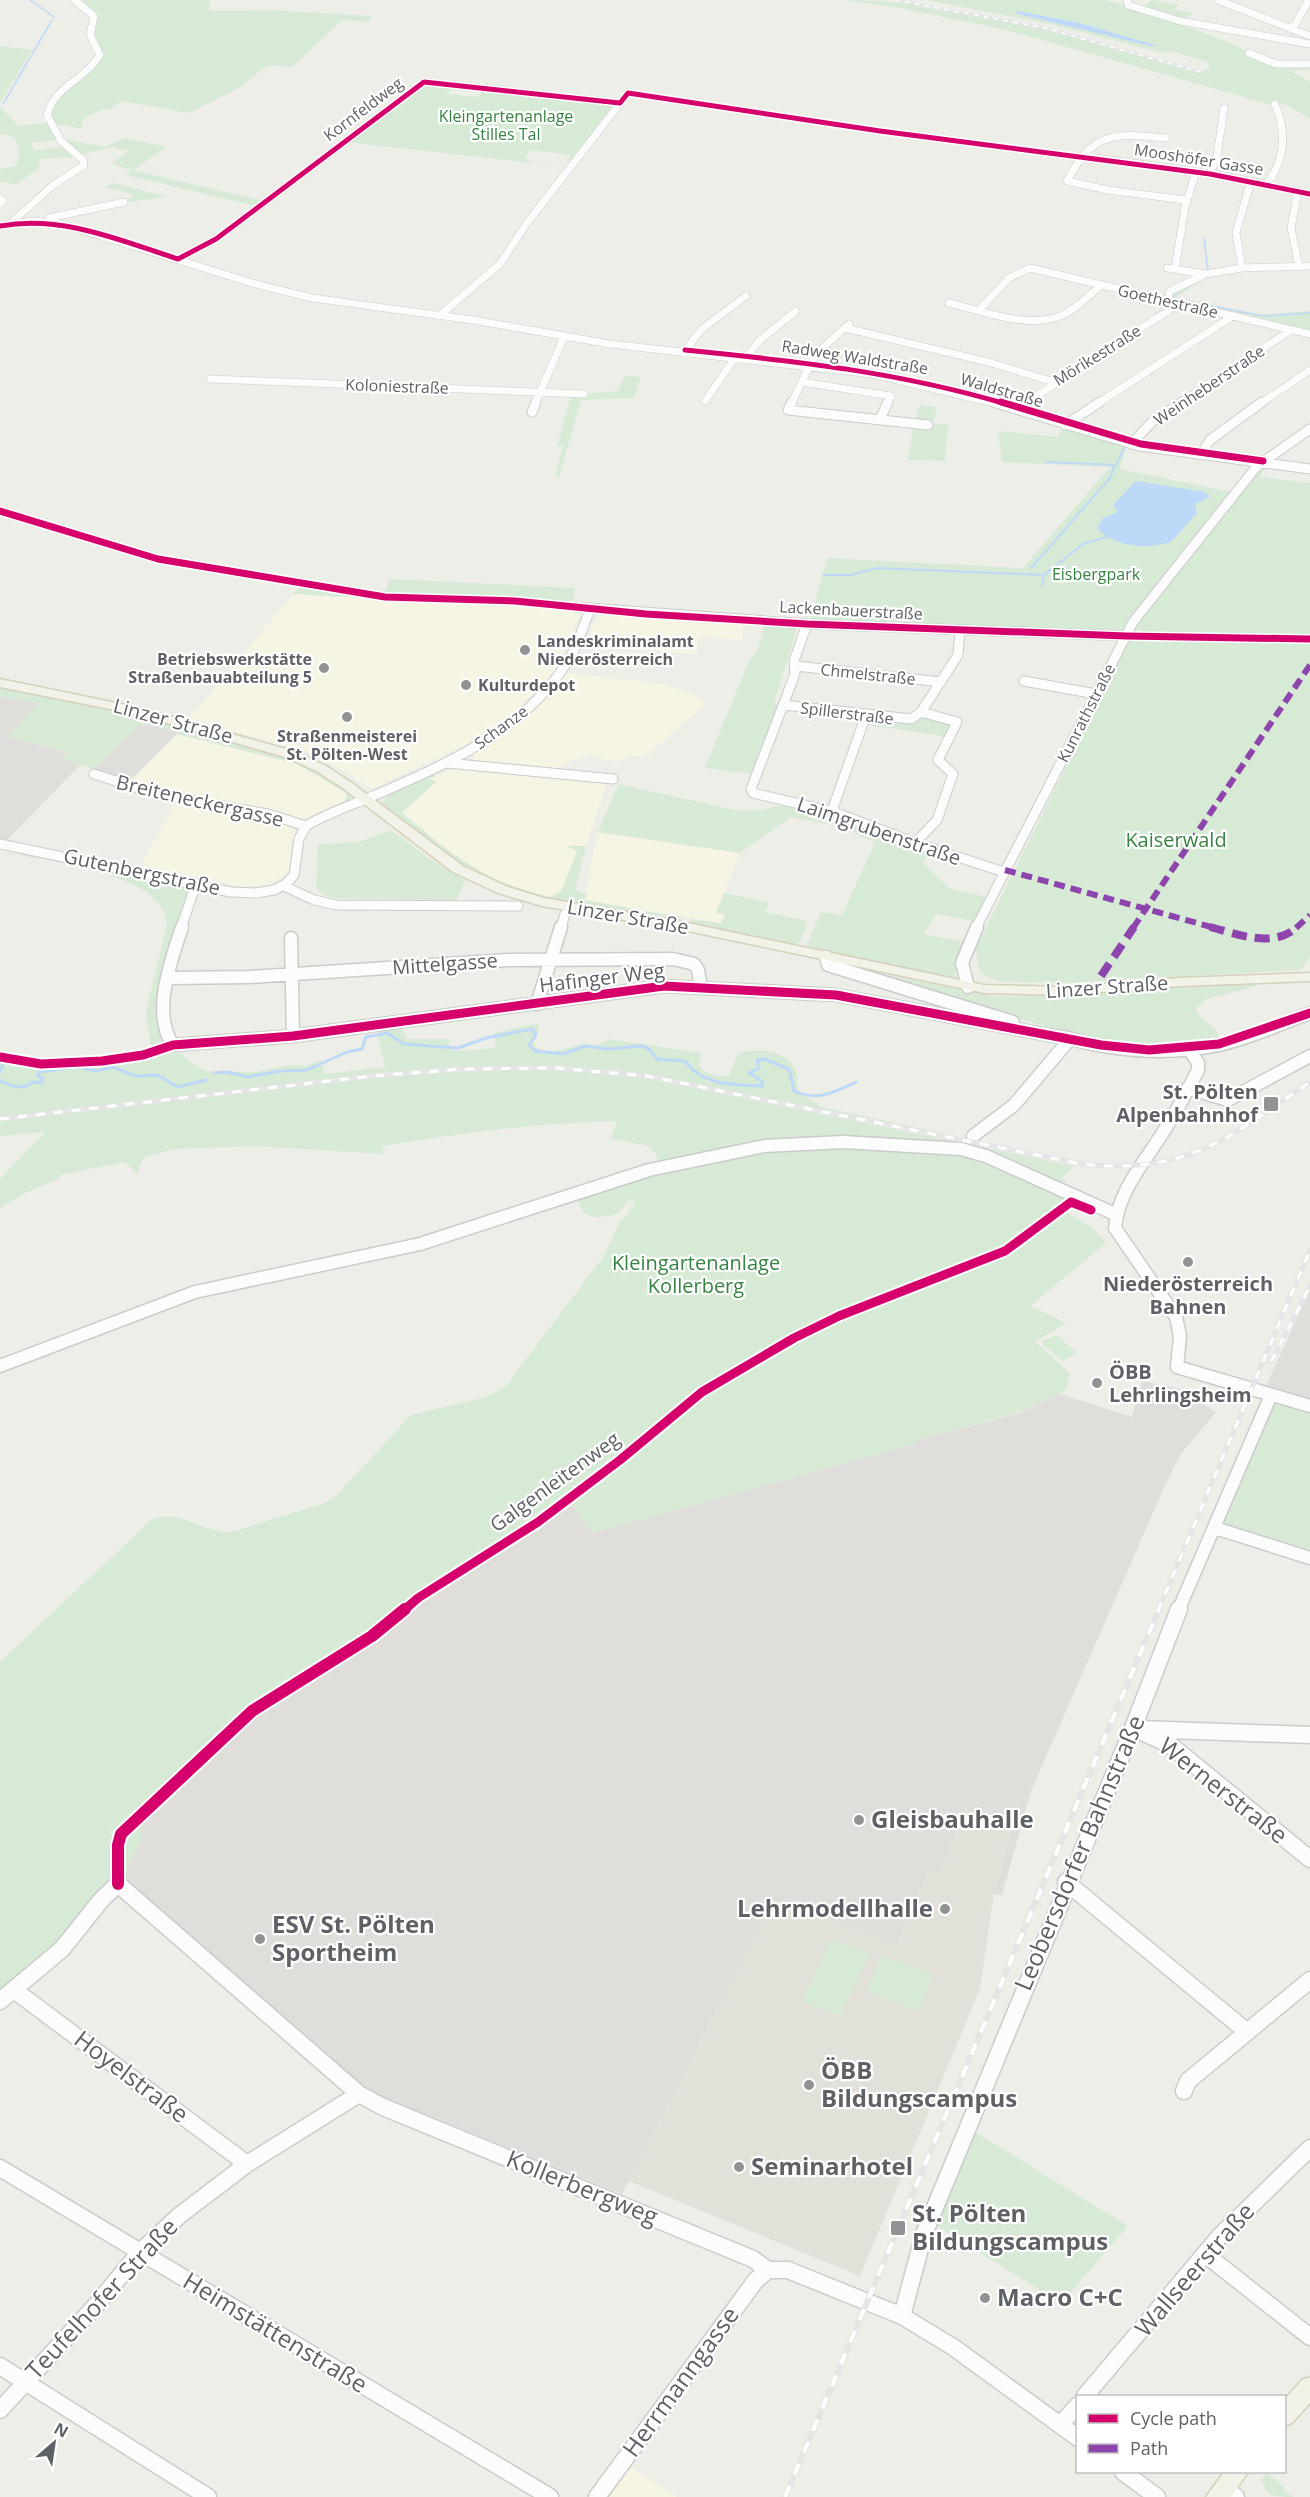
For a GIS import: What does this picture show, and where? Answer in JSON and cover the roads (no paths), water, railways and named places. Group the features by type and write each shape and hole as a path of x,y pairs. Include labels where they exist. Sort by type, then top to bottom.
{"main road":[{"name":"Linzer Straße","path":"0,683 123,707 279,751 322,769 366,799 447,863 479,880 516,894 562,906 708,931 968,987 1064,991 1180,982 1306,977"},
{"path":"1286,2414 1310,2387"}],"street":[{"path":"4,224 52,186 84,165 81,158 61,141 47,115 50,105 64,86 99,57 90,35 94,16 75,0"},
{"path":"1127,0 1128,5 1175,20 1310,44"},
{"path":"1218,0 1310,36"},
{"path":"1291,27 1295,25 1308,1"},
{"path":"1249,53 1276,64 1310,64"},
{"name":"Kornfeldweg","path":"178,259 216,239 424,82 620,103"},
{"path":"439,316 500,264 527,223 628,93"},
{"path":"1267,184 1273,177 1279,161 1282,134 1283,124 1275,104"},
{"path":"1210,174 1216,156 1224,108"},
{"path":"1166,138 1131,135 1108,136 1095,140 1067,180 1069,183 1185,200"},
{"name":"Mooshöfer Gasse","path":"1082,156 1210,174 1310,194"},
{"path":"1196,172 1185,200 1181,245 1171,268 1206,274"},
{"path":"1242,268 1236,233 1251,181"},
{"path":"1298,191 1290,218 1291,242 1299,266"},
{"path":"0,199 3,201 0,204"},
{"path":"4,224 39,221 124,202"},
{"name":"Waldstraße","path":"39,221 72,226 297,295 564,337 683,353 808,365 934,386 1131,444 1259,464 1310,469"},
{"path":"1168,300 1167,296 1170,291 1206,274 1242,268 1310,266"},
{"name":"Goethestraße","path":"980,309 1006,281 1026,268 1310,334"},
{"path":"949,303 1025,319 1052,319 1066,313 1102,285"},
{"path":"683,353 702,329 746,296"},
{"name":"Mörikestraße","path":"1016,409 1054,382 1180,303"},
{"path":"745,359 759,341 796,311"},
{"path":"1065,425 1233,316"},
{"path":"928,424 790,411 808,365 820,349 847,326 988,362 1054,382"},
{"name":"Weinheberstraße","path":"1131,444 1152,422 1291,330"},
{"path":"532,412 564,337"},
{"path":"705,401 735,358"},
{"path":"1201,455 1210,440 1222,430 1310,370"},
{"name":"Koloniestraße","path":"210,379 584,394"},
{"path":"802,382 891,396 880,419"},
{"name":"Kunrathstraße","path":"968,987 962,963 963,955 1126,636 1141,611 1259,464 1310,429"},
{"name":"Lackenbauerstraße","path":"575,607 807,624 1126,636"},
{"name":"Schanze","path":"366,799 446,763 502,729 549,687 572,655 590,609"},
{"path":"784,705 796,666 794,661 807,624"},
{"path":"915,843 937,820 953,774 938,760 957,722 921,712 958,655 960,631"},
{"name":"Chmelstraße","path":"796,666 941,682"},
{"path":"1024,681 1096,694"},
{"name":"Spillerstraße","path":"784,705 911,719 921,712"},
{"name":"Laimgrubenstraße","path":"784,705 752,789 753,794 834,812 915,843 1004,872"},
{"path":"834,812 834,805 866,715"},
{"path":"446,763 614,779"},
{"name":"Breiteneckergasse","path":"94,774 157,794 268,814 306,826"},
{"path":"366,799 306,826 297,842 295,873 284,886 306,897 329,904 352,906 518,906"},
{"name":"Gutenbergstraße","path":"0,844 249,893 267,892 284,886"},
{"path":"170,978 180,932 196,884"},
{"path":"294,905 306,897"},
{"path":"537,1004 565,914"},
{"path":"291,938 292,1036"},
{"path":"826,957 824,960 828,966 1070,1039 1127,1049 1189,1049 1244,1038 1310,1014"},
{"name":"Mittelgasse","path":"170,978 292,975 550,959 685,960 694,964 698,970 701,988"},
{"name":"Hafinger Weg","path":"170,978 162,1014 166,1038 173,1045 292,1036 664,986 836,995 1070,1039"},
{"path":"955,1017 963,1006"},
{"path":"973,1136 991,1127 1005,1115 1070,1039"},
{"path":"1189,1049 1197,1063 1198,1070 1161,1137 1137,1168 1114,1222 1117,1234 1176,1317 1180,1336 1177,1367 1310,1406"},
{"path":"1188,1088 1228,1100 1310,1056"},
{"path":"0,1366 195,1292 420,1244 649,1170 727,1152 779,1144 843,1142 972,1151 1117,1215"},
{"name":"Leobersdorfer Bahnstraße","path":"902,2316 924,2234 1066,1882 1133,1728 1181,1603 1271,1395"},
{"path":"1215,1528 1310,1558"},
{"path":"1133,1728 1310,1735"},
{"name":"Wernerstraße","path":"1133,1728 1169,1744 1310,1859"},
{"path":"1066,1882 1246,2031"},
{"name":"Kollerbergweg","path":"14,1990 62,1949 102,1899 118,1884 359,2094 383,2107 753,2259 768,2270 781,2269 795,2272 902,2316 953,2347 1076,2437"},
{"path":"1184,2091 1188,2081 1310,1980"},
{"path":"0,2001 14,1990"},
{"name":"Hoyelstraße","path":"14,1990 247,2164"},
{"name":"Teufelhofer Straße","path":"0,2410 139,2253 180,2215 247,2164 359,2094"},
{"name":"Wallseerstraße","path":"1087,2395 1204,2254 1284,2170 1310,2148"},
{"name":"Heimstättenstraße","path":"0,2168 550,2497"},
{"path":"1204,2254 1310,2337"},
{"name":"Herrmanngasse","path":"597,2497 756,2280 768,2270"},
{"path":"0,2366 208,2497"},
{"path":"1060,2425 1076,2406"},
{"path":"1124,2473 1157,2497"}],"water":[{"path":"1015,12 1080,23 1158,46 1018,14"},
{"path":"1136,481 1205,492 1210,497 1195,504 1197,513 1171,542 1152,546 1131,545 1112,539 1097,528 1103,518 1116,513 1117,510 1113,505"}],"waterway":[{"path":"30,0 54,17"},
{"path":"3,104 52,20"},
{"path":"1204,238 1208,272"},
{"path":"1176,291 1173,297 1179,300"},
{"path":"1191,302 1264,316 1310,313"},
{"path":"1154,316 1162,310"},
{"path":"1046,462 1116,465 1125,446"},
{"path":"1031,568 1109,479 1114,469 1112,466"},
{"path":"1044,575 1083,544 1107,537"},
{"path":"823,575 851,575 877,568 1044,575"},
{"path":"1042,586 1044,575"},
{"path":"214,1073 227,1072 248,1077 280,1071 307,1070 347,1052 362,1049 366,1037 387,1033 404,1044 458,1048 486,1038 532,1029 536,1035 529,1045 535,1051 563,1054 585,1046 608,1049 642,1046 649,1049 657,1059 685,1061 700,1075 710,1080 730,1084 763,1086 762,1081 749,1073 759,1068 757,1060 764,1059 789,1069 794,1091 803,1094 818,1096 856,1082"},
{"path":"0,1062 3,1065 0,1072"},
{"path":"0,1081 21,1087 33,1082 41,1083 43,1079 37,1075 39,1072 77,1067 96,1071 113,1067 135,1076 157,1075 178,1087 206,1080"}],"railway":[{"path":"895,0 1045,28 1200,72"},
{"path":"0,1119 372,1076 464,1069 555,1068 647,1076 1081,1164 1118,1166 1150,1164 1178,1158 1204,1148 1229,1136 1310,1082"},
{"path":"1158,1611 1310,1250"},
{"path":"1271,1362 1310,1286"},
{"path":"785,2497 1159,1609"}],"place":[{"name":"Landeskriminalamt Niederösterreich","path":"525,650"},
{"name":"Betriebswerkstätte Straßenbauabteilung 5","path":"324,668"},
{"name":"Kulturdepot","path":"466,685"},
{"name":"Straßenmeisterei St. Pölten-West","path":"347,717"},
{"name":"St. Pölten Alpenbahnhof","path":"1271,1104"},
{"name":"Niederösterreich Bahnen","path":"1188,1262"},
{"name":"ÖBB Lehrlingsheim","path":"1097,1383"},
{"name":"Gleisbauhalle","path":"859,1820"},
{"name":"Lehrmodellhalle","path":"945,1909"},
{"name":"ESV St. Pölten Sportheim","path":"260,1939"},
{"name":"ÖBB Bildungscampus","path":"809,2085"},
{"name":"Seminarhotel","path":"739,2167"},
{"name":"St. Pölten Bildungscampus","path":"898,2228"},
{"name":"Macro C+C","path":"985,2298"}],"park label":[{"name":"Kleingartenanlage Stilles Tal","path":"506,125"},
{"name":"Eisbergpark","path":"1096,574"},
{"name":"Kaiserwald","path":"1176,840"},
{"name":"Kleingartenanlage Kollerberg","path":"696,1274"}]}
